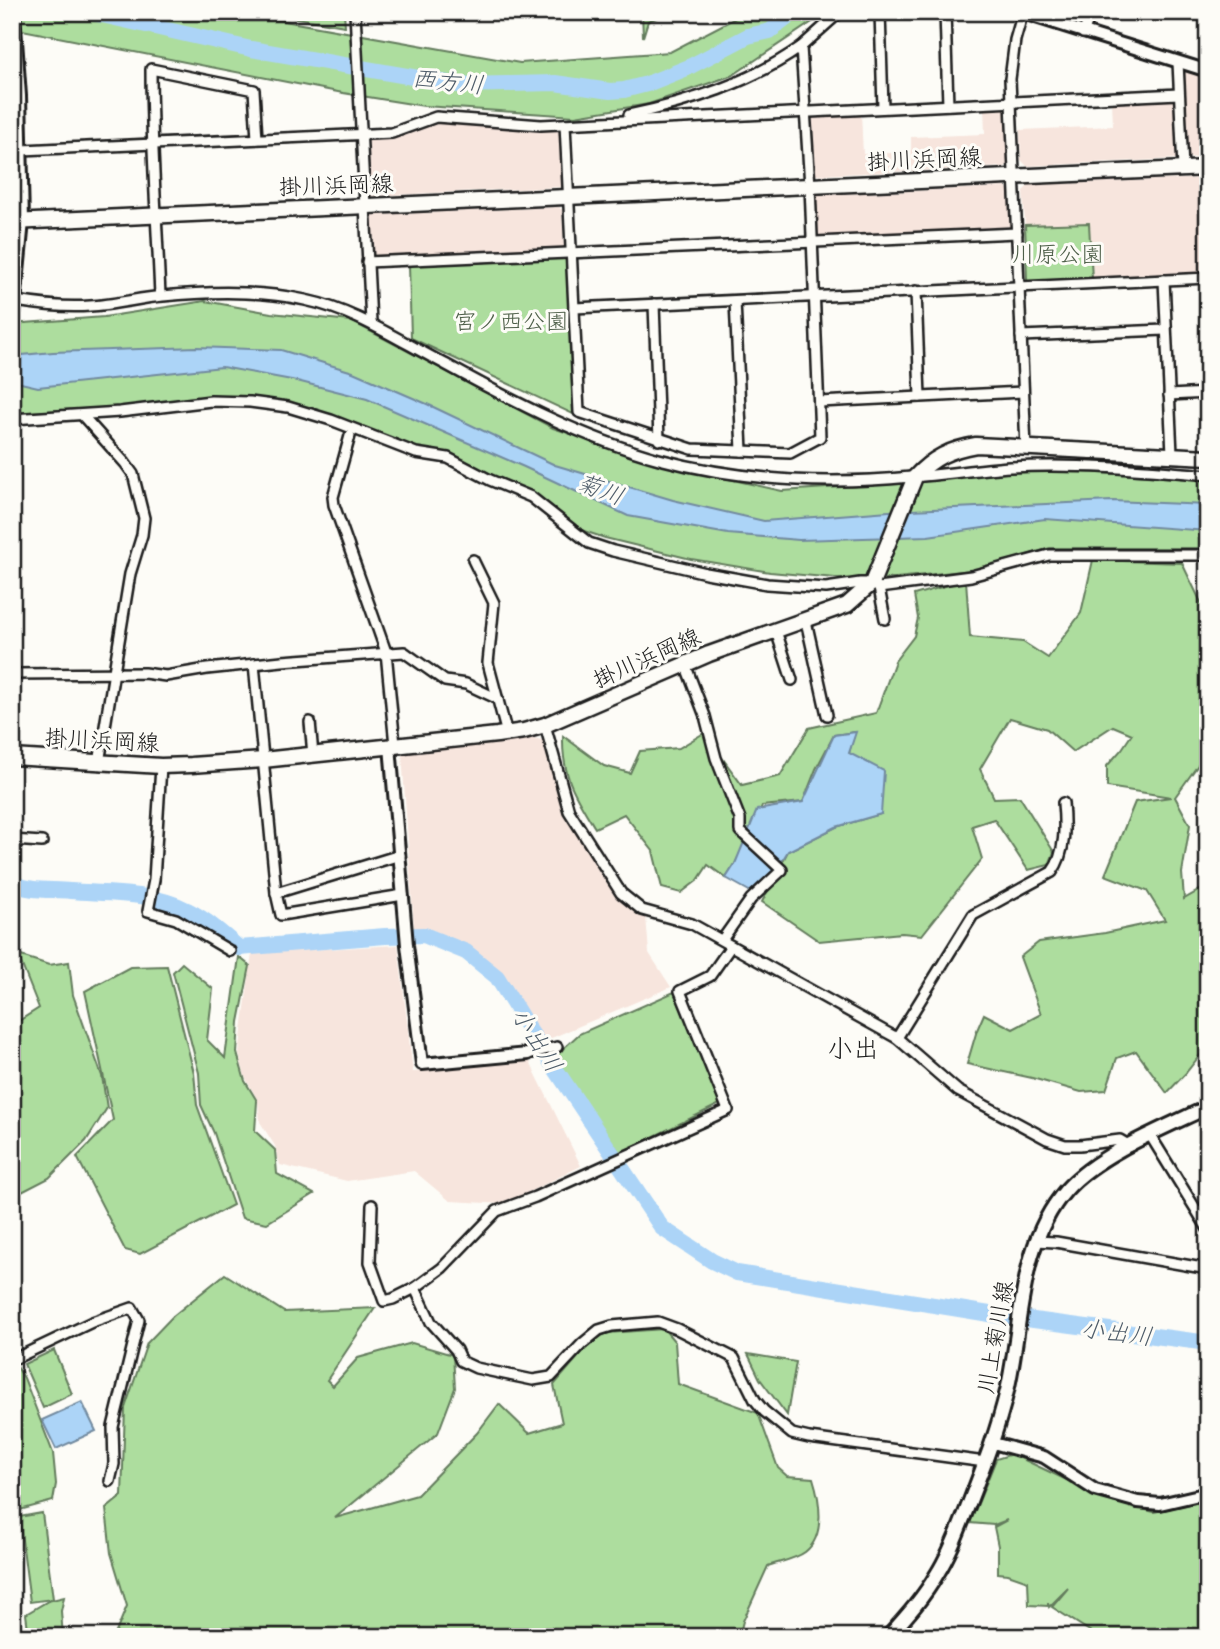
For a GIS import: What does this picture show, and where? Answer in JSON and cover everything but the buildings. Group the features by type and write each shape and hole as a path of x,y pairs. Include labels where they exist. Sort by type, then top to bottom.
{"main road":[{"name":"掛川浜岡線","path":"17,221 1208,168"},
{"name":"掛川浜岡線","path":"12,757 161,766 264,760 507,734 545,725 709,654 847,605 874,584 915,479 924,467 957,448 976,445 1208,457"},
{"name":"川上菊川線","path":"888,1637 938,1574 953,1546 993,1443 1007,1392 1027,1270 1035,1241 1049,1213 1067,1189 1090,1168 1208,1107"}],"street":[{"path":"355,12 371,322"},
{"path":"600,121 707,94 770,67 802,47 840,12"},
{"path":"880,12 883,108"},
{"path":"945,12 948,105"},
{"path":"1026,448 1011,103 1011,66 1022,12 1208,71"},
{"path":"1083,33 1092,12"},
{"path":"12,335 16,301 17,221 22,150 14,17"},
{"path":"565,124 579,412 691,449 790,453 820,437 802,47"},
{"path":"1178,62 1183,169"},
{"path":"160,296 151,143 151,69 254,90 257,139"},
{"path":"22,150 392,133 436,117 508,124 565,124 1179,94"},
{"path":"368,262 1017,233"},
{"path":"574,309 1208,278"},
{"path":"1164,280 1172,454"},
{"path":"916,291 920,397"},
{"path":"16,301 44,306 91,306 160,296 215,292 278,295 337,307 371,322 542,416 616,446 662,460 727,472 840,482 915,479 1010,467 1051,466 1143,469 1208,475"},
{"path":"735,301 742,451"},
{"path":"654,304 659,440"},
{"path":"1021,336 1166,330"},
{"path":"819,402 1023,392"},
{"path":"1169,395 1208,393"},
{"path":"12,419 82,415 211,401 288,407 416,453 448,458 531,497 589,543 692,570 767,584 826,589 849,584 971,576 1049,555 1208,555"},
{"path":"82,415 133,474 144,518 142,536 130,574 99,762"},
{"path":"350,436 333,497 386,652 407,945 422,1064 533,1053 553,1047"},
{"path":"473,560 494,603 488,663 507,734"},
{"path":"874,584 885,620"},
{"path":"806,621 827,715"},
{"path":"776,631 792,680"},
{"path":"12,674 113,673 166,676 254,664 404,652 445,681 466,684 498,699"},
{"path":"254,664 276,893 281,915 403,894"},
{"path":"685,664 705,716 716,758 740,819 740,831 782,870 751,899 722,940"},
{"path":"310,722 313,755"},
{"path":"545,725 569,811 621,893 642,910 692,924 897,1038 958,1091 1047,1139 1065,1145 1120,1140 1130,1146"},
{"path":"161,766 148,911 176,919 230,951"},
{"path":"897,1038 973,915 1052,872 1057,864 1066,826 1063,803"},
{"path":"12,839 42,842"},
{"path":"276,893 400,855"},
{"path":"372,1205 370,1262 380,1294 384,1300 393,1299 415,1288 442,1268 497,1211 536,1197 728,1110 680,991 710,976 731,946"},
{"path":"1150,1135 1208,1229"},
{"path":"1035,1241 1056,1242 1208,1269"},
{"path":"415,1288 431,1322 456,1350 461,1361 476,1368 533,1380 551,1377 599,1330 612,1326 658,1322 734,1358 755,1400 792,1434 985,1462"},
{"path":"12,1360 92,1322 131,1308 139,1320 113,1426 114,1464 110,1481"},
{"path":"993,1443 1044,1457 1096,1490 1138,1502 1160,1504 1208,1493"}],"shaded area":[{"path":"1186,72 1208,79 1208,157 1189,158 1185,154 1182,76"},
{"path":"1173,98 1177,102 1179,155 1176,159 1027,166 1021,160 1020,130 1113,126 1112,101"},
{"path":"1005,106 1008,109 1010,162 1005,167 816,175 813,172 810,118 813,114 861,113 863,154 911,152 911,137 985,134 984,107"},
{"path":"438,121 513,127 559,127 562,130 565,183 561,187 371,196 367,192 365,141 369,137"},
{"path":"1208,178 1208,275 1092,279 1089,223 1025,225 1023,191 1029,185"},
{"path":"1006,187 1011,192 1013,227 1010,230 819,239 815,235 814,199 817,195"},
{"path":"559,207 562,210 564,247 560,251 374,259 370,255 368,219 372,215"},
{"path":"527,737 547,741 563,800 629,904 646,916 649,953 671,987 542,1042 495,969 480,954 433,930 414,929 402,754"},
{"path":"398,945 413,1072 529,1060 581,1166 505,1204 450,1201 414,1171 347,1181 280,1165 275,1146 260,1122 258,1101 245,1077 239,1054 252,953"}],"green space":[{"path":"12,12 234,12 520,63 670,52 747,12 827,12 733,75 649,104 575,116 424,106 343,93 12,28"},
{"path":"260,12 344,12 345,26"},
{"path":"642,12 672,12 648,21 643,37"},
{"name":"川原公園","path":"1089,223 1092,279 1030,283 1027,280 1025,225"},
{"name":"宮ノ西公園","path":"564,258 568,261 573,414 411,338 409,265"},
{"path":"205,301 271,313 351,321 553,428 667,465 782,491 903,483 979,473 1069,471 1208,480 1208,548 1050,548 981,569 887,579 846,579 770,572 691,559 578,529 533,494 444,454 421,451 314,410 269,399 199,397 118,407 12,413 12,324 104,317"},
{"path":"1093,560 1182,563 1208,617 1208,751 1175,797 1190,825 1182,873 1184,899 1205,887 1208,878 1208,1045 1167,1093 1136,1051 1117,1058 1106,1090 1081,1092 967,1064 984,1014 1013,1029 1041,1014 1020,957 1039,942 1105,933 1165,920 1147,891 1105,875 1135,802 1171,797 1107,787 1107,766 1132,734 1113,726 1073,752 1047,729 1010,718 980,769 994,798 1020,797 1054,852 1049,865 1028,870 994,819 972,826 982,859 922,935 902,933 819,941 762,902 788,851 836,827 881,814 849,753 855,732 834,735 803,802 762,806 726,878 708,865 698,880 681,893 662,888 653,851 624,814 595,828 571,785 565,763 563,736 604,766 630,773 640,751 679,748 704,733 742,785 780,776 809,728 876,713 895,661 914,636 918,618 914,595 966,580 970,637 1023,642 1048,658 1081,613"},
{"path":"18,955 49,965 69,962 73,995 102,1076 107,1108 86,1141 49,1178 12,1197 12,1014 17,1022 39,1008"},
{"path":"239,957 250,966 239,1022 237,1053 245,1081 257,1101 255,1131 275,1150 277,1174 314,1194 267,1223 242,1218 214,1133 201,1105 199,1073 173,972 182,963 213,989 207,1040 225,1058"},
{"path":"167,966 194,1073 197,1105 233,1205 140,1254 125,1250 77,1157 113,1120 85,991 130,967"},
{"path":"674,992 722,1103 620,1153 554,1057 579,1034"},
{"path":"225,1274 284,1312 375,1308 327,1380 333,1386 358,1358 412,1343 453,1355 455,1388 438,1433 335,1518 417,1495 477,1433 499,1404 529,1433 562,1423 554,1385 592,1341 607,1333 664,1329 675,1342 678,1384 758,1413 778,1468 787,1476 813,1478 820,1517 816,1537 805,1552 768,1566 743,1621 739,1637 114,1637 127,1606 111,1553 106,1509 122,1496 125,1408 147,1343 173,1316"},
{"path":"54,1350 72,1394 43,1408 24,1364"},
{"path":"748,1354 796,1362 787,1415 760,1379"},
{"path":"12,1359 24,1378 53,1453 56,1484 53,1501 16,1511 12,1510 12,1421 17,1418 12,1399"},
{"path":"1012,1454 1113,1502 1154,1512 1208,1500 1208,1637 1099,1637 1052,1607 1068,1588 1049,1607 1048,1603 1048,1606 1029,1605 1028,1581 998,1573 998,1546 994,1527 1007,1520 994,1525 970,1523 996,1459"},
{"path":"42,1513 53,1599 30,1602 19,1517"},
{"path":"64,1597 61,1611 63,1637 29,1637 26,1614 48,1601"}],"water":[{"name":"菊川","path":"197,347 281,350 353,372 555,465 673,500 764,521 889,511 1112,501 1208,505 1208,531 1045,519 928,536 799,540 728,534 628,516 524,467 367,399 297,381 222,367 38,387 12,381 12,356"},
{"path":"856,732 849,753 884,771 881,814 836,827 788,851 760,897 726,878 735,864 757,810 803,802 834,735"},
{"path":"82,1402 96,1431 56,1449 42,1420"}],"waterway":[{"name":"西方川","path":"89,12 251,49 459,85 555,83 610,91 647,84 687,68 748,36 770,31 795,12"},
{"name":"小出川","path":"12,883 33,889 130,895 174,904 214,927 239,948 424,935 466,952 497,977 662,1228 712,1261 737,1273 1008,1317"},
{"name":"小出川","path":"1026,1319 1208,1343"}],"district":[{"name":"小出","path":"853,1047"}]}
